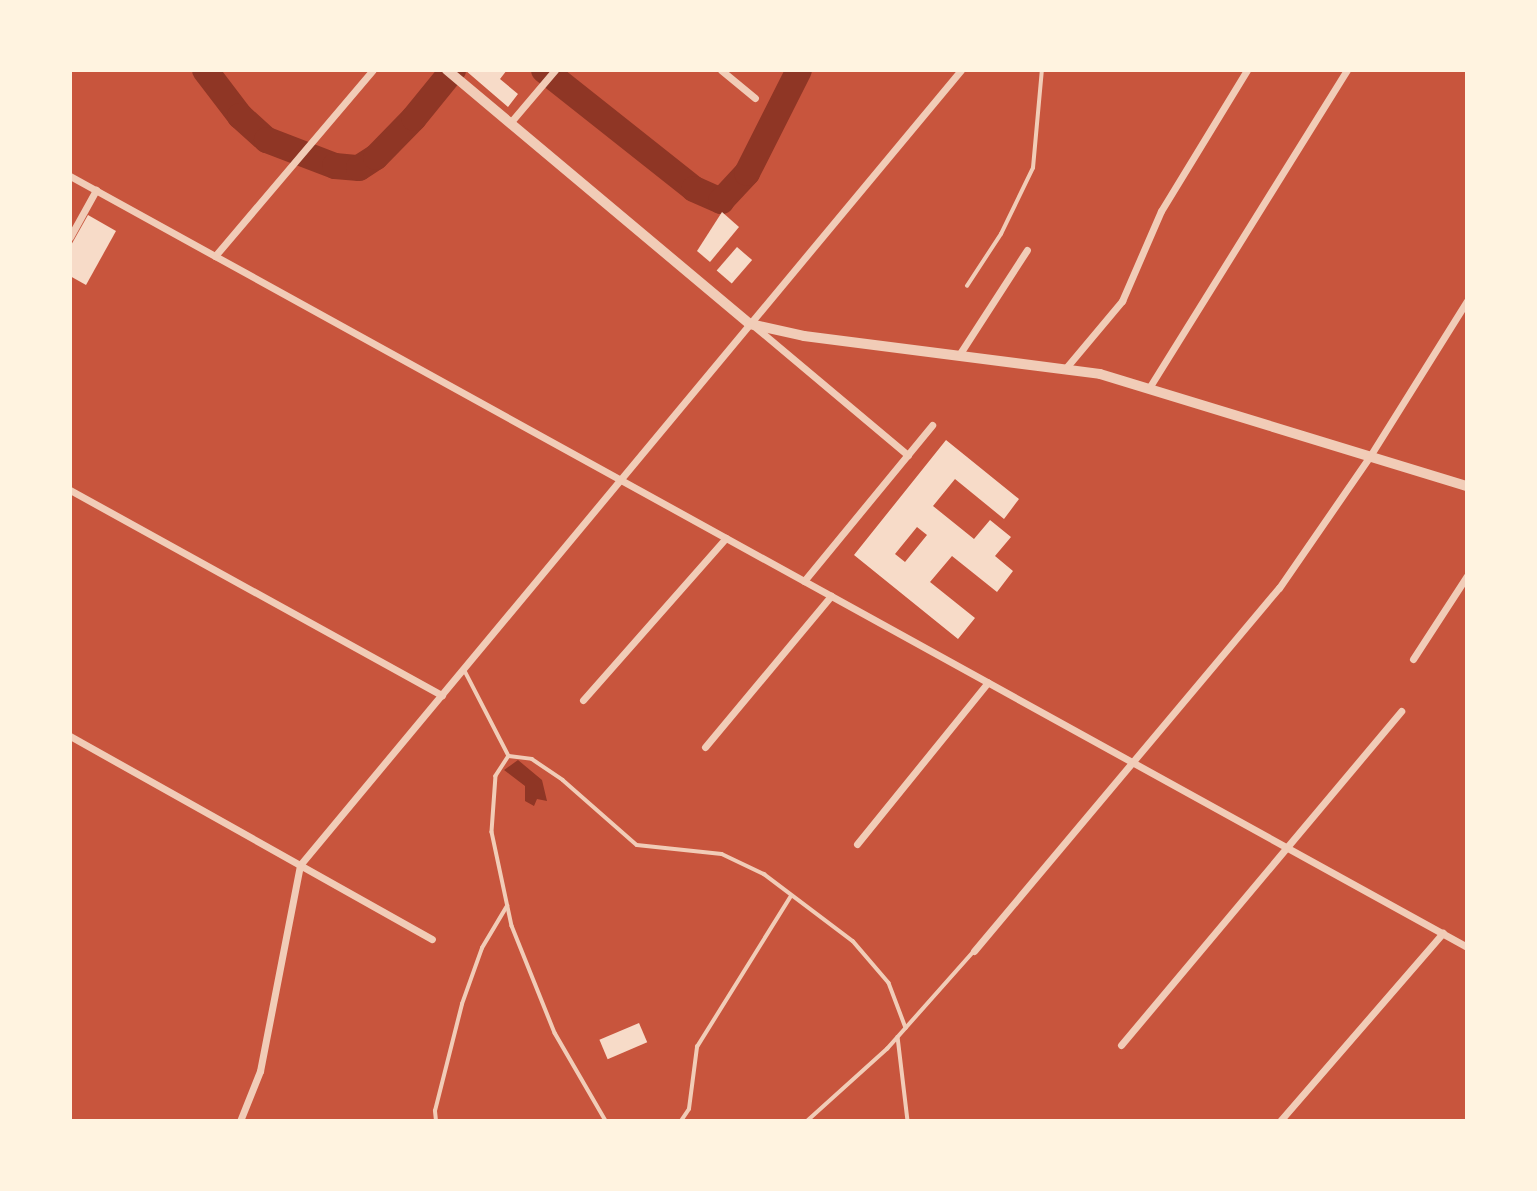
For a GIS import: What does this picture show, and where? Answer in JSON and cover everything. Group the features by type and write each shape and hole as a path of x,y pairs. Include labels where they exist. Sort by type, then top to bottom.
{"street":[{"path":"215,256 373,70"},
{"path":"447,70 908,455"},
{"path":"510,122 555,70"},
{"path":"722,70 755,98"},
{"path":"240,1121 260,1071 300,865 961,70"},
{"path":"1065,369 1122,301 1161,211 1247,70"},
{"path":"1149,388 1346,70"},
{"path":"70,176 1467,947"},
{"path":"70,237 96,190"},
{"path":"959,355 1027,250"},
{"path":"974,951 1279,588 1370,456 1467,301"},
{"path":"750,324 793,334 1065,369 1149,388 1467,486"},
{"path":"804,581 932,425"},
{"path":"70,490 442,695"},
{"path":"583,700 726,538"},
{"path":"1413,659 1467,576"},
{"path":"705,747 831,596"},
{"path":"857,844 988,682"},
{"path":"1121,1045 1401,711"},
{"path":"70,736 432,939"},
{"path":"1280,1121 1443,933"}],"lane":[{"path":"967,286 1001,234 1033,168 1042,70"},
{"path":"464,669 509,756"},
{"path":"509,756 532,759 563,780 637,845 722,854 764,874 868,957 889,983 906,1028"},
{"path":"509,756 496,776 492,832 507,906 555,1033 606,1121"},
{"path":"681,1121 689,1109 697,1047 791,896"},
{"path":"436,1121 437,1101 462,1004 482,948 507,906"},
{"path":"807,1121 898,1037 974,951"},
{"path":"898,1037 908,1121"}],"shaded area":[{"path":"518,760 542,780 547,801 537,799 534,806 525,801 525,786 504,770"}],"building":[{"path":"465,70 507,70 500,79 518,94 508,107"},
{"path":"722,212 739,227 710,262 697,251"},
{"path":"88,215 116,231 86,285 70,276 70,247"},
{"path":"737,247 752,260 732,284 717,270"},
{"path":"946,440 1019,499 1004,519 955,479 933,506 974,539 990,520 1011,537 995,556 1013,571 997,592 952,556 930,582 975,618 958,639 854,555","holes":["917,527 927,535 905,562 895,554"]},
{"path":"639,1023 647,1042 608,1059 599,1040"}],"waterway":[{"path":"205,70 240,116 267,140 335,166 359,168 376,157 414,118 453,70"},
{"path":"544,70 694,189 721,201 747,173 799,70"}]}
